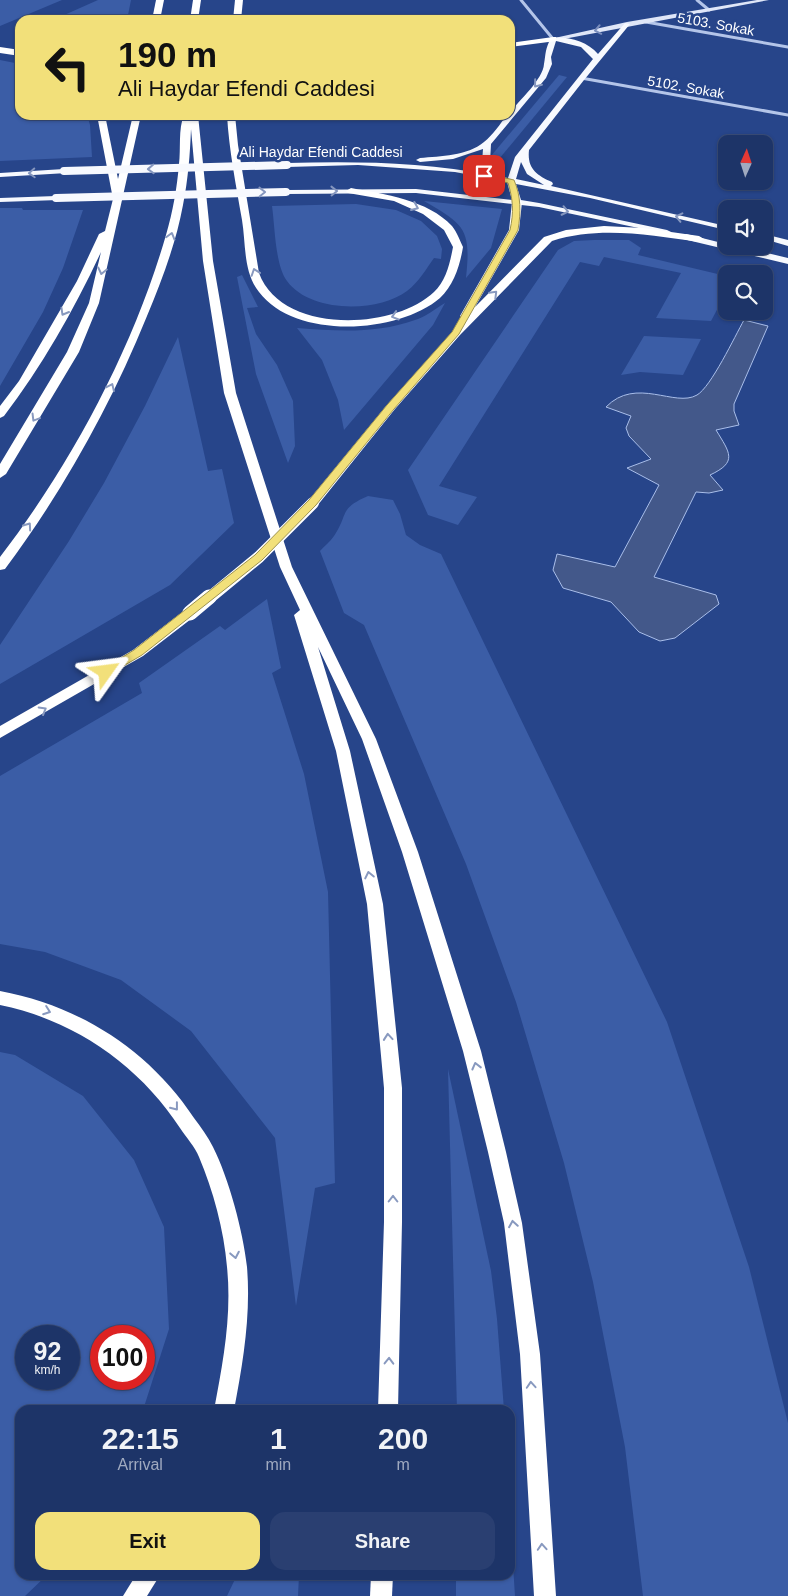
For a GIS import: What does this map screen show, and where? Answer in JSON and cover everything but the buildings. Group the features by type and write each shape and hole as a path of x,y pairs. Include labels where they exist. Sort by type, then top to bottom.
{"highway":[{"path":"157,15 160,0"},
{"path":"195,15 197,0"},
{"path":"238,15 239,0"},
{"path":"515,44 553,39"},
{"path":"0,50 15,52"},
{"path":"0,414 24,382 82,281 117,206 102,120"},
{"path":"0,474 73,352 94,303 136,120"},
{"path":"0,566 59,483 111,388 159,276 176,218 184,163 187,120"},
{"path":"194,120 208,261 230,394 343,751 375,904 393,1088 388,1405"},
{"path":"231,120 232,144 249,236 253,271 264,293 284,310 312,320 338,323 358,324 388,319 414,310 437,296 450,278 458,247 448,228 426,212 396,199 351,191"},
{"path":"456,333 514,230 517,202"},
{"path":"0,733 138,652 259,557 313,502 390,407 456,333 548,239 563,233 584,230 614,230 699,240"},
{"path":"286,567 369,739 410,852 472,1050 498,1152 513,1223 530,1354 545,1596"},
{"path":"0,998 25,1004 66,1018 105,1041 141,1067 176,1106 206,1151 226,1209 237,1267 237,1338 225,1405"},
{"path":"134,1596 145,1580"},
{"path":"381,1596 382,1580"}],"main road":[{"path":"517,202 511,181 518,159 581,78 627,24"},
{"path":"515,110 542,78 548,64 547,57 553,39 581,45 590,50 597,59"},
{"path":"358,163 443,159 471,152 487,144 507,120"},
{"path":"487,144 486,163 499,179 514,191 540,205"},
{"path":"526,147 523,160 526,169 536,178 590,196"},
{"name":"Ali Haydar Efendi Caddesi","path":"0,175 64,171 358,163 455,170 590,196 718,226"},
{"path":"0,200 286,192 416,191 540,205 718,244"},
{"path":"773,239 788,243"},
{"path":"764,255 788,261"}],"street":[{"path":"521,0 553,39 766,0"},
{"path":"697,0 709,10"},
{"name":"5103. Sokak","path":"640,22 788,47"},
{"name":"5102. Sokak","path":"581,78 788,115"}],"shaded area":[{"path":"0,0 62,0 26,15 15,15 15,20 0,26"},
{"path":"98,0 131,0 128,15 64,15"},
{"path":"0,60 15,63 15,120 88,120 92,157 0,161"},
{"path":"559,75 567,77 499,159 491,159 491,156"},
{"path":"424,201 502,209 491,248 466,278 467,249 463,230 449,216"},
{"path":"356,204 396,210 421,221 437,236 442,249 441,259 434,258 419,280 407,291 379,303 362,306 327,304 298,292 287,281 280,265 272,206"},
{"path":"0,208 83,210 63,268 43,312 0,386"},
{"path":"629,240 641,248 638,255 718,274 718,308 711,321 656,318 681,273 604,257 599,266 580,262 439,486 477,497 458,525 428,515 408,470 558,250 574,241"},
{"path":"242,275 258,307 247,308 256,334 277,365 293,401 295,446 288,463 256,374 237,277"},
{"path":"445,303 433,325 344,430 338,400 322,360 297,328 356,330 386,328 419,319"},
{"path":"744,320 768,326 734,404 734,411 739,425 716,430 729,456 725,466 710,475 723,490 709,493 696,492 654,577 716,595 719,604 675,638 660,641 639,632 611,602 563,588 553,570 557,554 615,567 659,485 627,468 651,459 629,436 626,428 631,416 606,407 618,398 630,394 654,394 678,398 688,398 697,395 716,372"},
{"path":"644,336 701,339 683,375 640,372 621,375"},
{"path":"178,337 208,471 222,469 234,523 170,585 0,684 0,645 69,541 104,483 145,406"},
{"path":"368,496 393,500 400,514 406,535 420,545 441,554 667,1022 749,1267 788,1423 788,1596 643,1596 625,1447 593,1282 564,1163 516,1002 466,864 364,625 344,613 320,551 334,536 348,509"},
{"path":"267,599 281,668 272,673 304,774 328,892 335,1183 315,1188 296,1306 275,1138 191,1031 121,980 45,952 0,944 0,776 142,693 139,683 220,626 225,630"},
{"path":"0,1052 15,1055 83,1096 134,1160 164,1227 169,1329 155,1373 155,1325 90,1325 90,1390 149,1390 145,1405 15,1405 15,1580 42,1580 25,1596 0,1596"},
{"path":"448,1069 491,1271 504,1405 457,1405"},
{"path":"235,1580 299,1580 298,1596 227,1596"},
{"path":"456,1580 514,1580 515,1596 456,1596"}],"route":[{"path":"106,672 138,652 190,613 259,557 313,502 390,407 456,333 514,230 517,202 511,181 484,176"}]}
